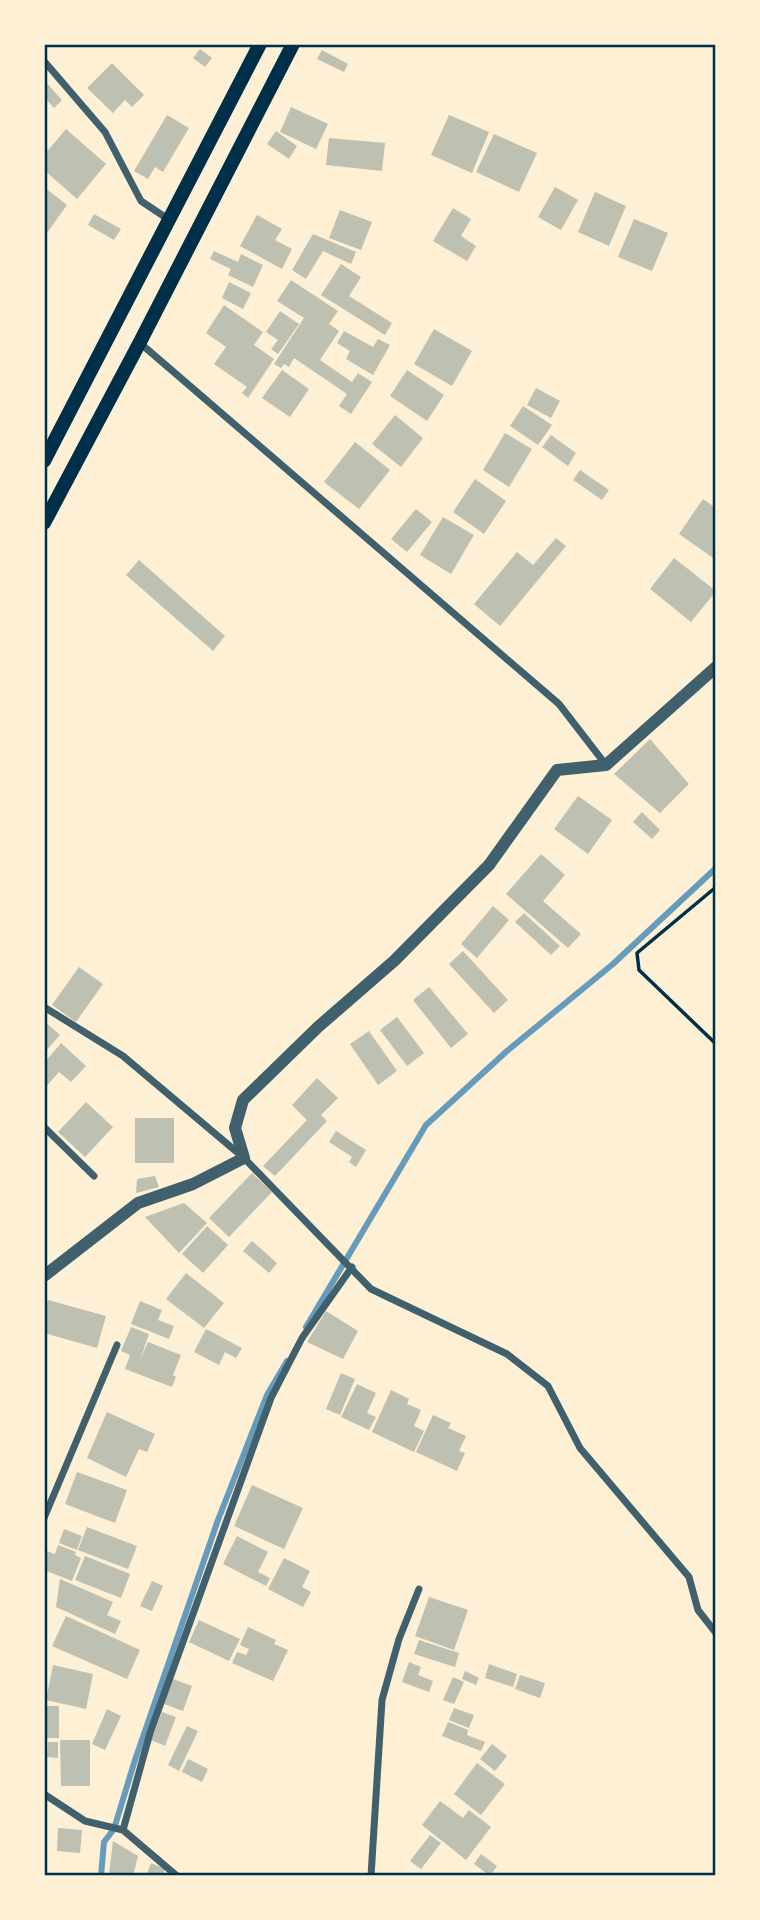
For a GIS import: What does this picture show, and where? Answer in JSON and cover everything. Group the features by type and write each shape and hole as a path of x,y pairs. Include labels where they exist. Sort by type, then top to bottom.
{"main road":[{"path":"44,461 260,44"},
{"path":"44,523 293,44"}],"street":[{"path":"44,61 105,132 141,201 168,219"},
{"path":"140,342 559,704 606,765"},
{"path":"244,1158 235,1128 243,1100 318,1027 394,961 489,865 557,769 606,765 716,667"},
{"path":"44,1007 123,1056 244,1158 371,1289 507,1354 548,1386 580,1448 690,1577 698,1610 716,1633"},
{"path":"44,1127 94,1176"},
{"path":"44,1276 138,1203 194,1184 244,1158"},
{"path":"122,1830 150,1733 271,1398 302,1338 352,1267"},
{"path":"44,1518 117,1345"},
{"path":"371,1876 382,1700 399,1639 419,1589"},
{"path":"44,1794 73,1815 122,1830 177,1876"}],"path":[{"path":"716,887 637,953 639,970 716,1044"}],"building":[{"path":"200,49 212,58 205,67 193,58"},
{"path":"322,50 348,64 344,72 317,59"},
{"path":"112,63 144,95 132,107 125,100 113,113 87,88"},
{"path":"44,80 62,100 54,108 44,97"},
{"path":"291,107 328,124 316,149 280,132"},
{"path":"167,115 189,128 163,172 155,167 148,179 134,171"},
{"path":"449,115 489,132 472,173 431,155"},
{"path":"66,129 106,164 77,199 44,170 44,155"},
{"path":"276,131 297,146 289,159 267,144"},
{"path":"494,134 537,153 519,192 476,172"},
{"path":"329,138 385,143 382,171 326,165"},
{"path":"44,187 67,205 44,237"},
{"path":"555,187 578,200 561,230 538,217"},
{"path":"595,192 626,206 609,246 578,232"},
{"path":"453,208 471,219 461,236 476,246 467,261 433,241"},
{"path":"340,210 372,222 361,250 329,238"},
{"path":"94,214 121,229 114,240 88,225"},
{"path":"257,215 282,229 275,240 292,249 282,269 240,246"},
{"path":"634,219 668,233 652,271 618,257"},
{"path":"313,234 356,252 351,264 323,251 306,279 292,270"},
{"path":"214,251 238,262 241,254 263,265 253,287 228,275 231,269 210,259"},
{"path":"341,264 361,277 349,296 392,323 385,335 321,295"},
{"path":"291,280 338,311 329,324 339,331 320,360 352,382 358,373 372,382 351,414 339,406 347,394 294,358 289,367 284,364 281,368 274,364 304,318 277,301"},
{"path":"229,282 251,293 243,309 222,298"},
{"path":"224,305 263,332 254,345 274,359 248,398 242,393 247,387 214,364 226,347 206,333"},
{"path":"280,311 299,324 278,354 271,349 278,340 266,332"},
{"path":"434,329 472,351 452,386 414,364"},
{"path":"344,331 373,347 378,339 390,345 373,375 346,359 350,351 337,343"},
{"path":"282,370 309,389 290,417 262,398"},
{"path":"407,370 444,395 427,421 390,396"},
{"path":"536,388 560,401 551,418 527,405"},
{"path":"523,406 552,425 538,445 510,426"},
{"path":"395,415 423,438 401,467 372,444"},
{"path":"505,433 532,449 509,487 483,470"},
{"path":"551,435 576,453 568,466 542,447"},
{"path":"355,442 390,470 359,509 324,482"},
{"path":"580,470 609,490 602,500 573,480"},
{"path":"475,479 506,501 484,534 453,512"},
{"path":"703,499 716,508 716,560 679,534"},
{"path":"416,509 432,522 407,552 391,539"},
{"path":"443,517 474,535 451,574 420,555"},
{"path":"556,538 566,546 500,626 474,604 517,552 533,565"},
{"path":"674,558 716,591 691,622 650,589"},
{"path":"139,560 225,636 213,651 126,575"},
{"path":"650,739 689,784 660,813 614,774"},
{"path":"578,796 612,820 588,854 554,829"},
{"path":"642,812 660,830 652,839 633,822"},
{"path":"541,854 565,875 543,901 581,934 568,948 506,894"},
{"path":"493,906 509,920 477,958 461,944"},
{"path":"524,913 560,946 551,955 515,922"},
{"path":"463,951 508,1000 494,1013 449,964"},
{"path":"79,967 103,984 76,1022 52,1005"},
{"path":"429,987 468,1034 451,1048 413,1000"},
{"path":"397,1017 424,1053 407,1066 380,1030"},
{"path":"44,1021 60,1035 44,1053"},
{"path":"369,1031 397,1071 378,1085 350,1044"},
{"path":"61,1043 86,1066 71,1082 59,1072 44,1089 44,1063"},
{"path":"317,1078 338,1098 321,1115 327,1121 275,1176 263,1166 307,1120 292,1105"},
{"path":"86,1102 113,1127 85,1157 58,1132"},
{"path":"135,1118 174,1118 174,1163 135,1163"},
{"path":"336,1131 366,1150 356,1167 349,1162 352,1157 329,1142"},
{"path":"252,1173 272,1192 229,1237 209,1218"},
{"path":"155,1176 159,1187 136,1193 137,1179"},
{"path":"184,1203 207,1223 179,1253 145,1217"},
{"path":"207,1226 228,1245 203,1273 182,1254"},
{"path":"252,1241 277,1263 269,1273 243,1251"},
{"path":"186,1273 224,1303 204,1328 166,1299"},
{"path":"48,1300 106,1316 97,1348 44,1333 44,1315"},
{"path":"140,1301 162,1310 158,1320 174,1326 169,1339 131,1324"},
{"path":"326,1311 358,1331 343,1359 307,1342"},
{"path":"131,1327 149,1334 140,1360 148,1342 181,1355 173,1375 176,1377 172,1387 125,1369 130,1355 121,1351"},
{"path":"206,1329 242,1348 236,1358 225,1352 219,1365 194,1352"},
{"path":"341,1373 355,1379 340,1415 326,1409"},
{"path":"357,1384 376,1393 367,1413 376,1417 369,1430 341,1417"},
{"path":"391,1390 409,1399 407,1404 421,1410 414,1426 424,1431 414,1452 372,1432"},
{"path":"107,1412 155,1434 147,1452 139,1449 126,1477 87,1458"},
{"path":"433,1415 451,1423 448,1428 466,1436 459,1451 465,1453 457,1471 416,1452"},
{"path":"77,1472 127,1490 115,1523 65,1504"},
{"path":"252,1485 303,1508 284,1549 234,1526"},
{"path":"87,1527 137,1546 128,1569 78,1550"},
{"path":"64,1529 82,1536 77,1550 59,1543"},
{"path":"237,1536 268,1552 258,1572 270,1578 266,1586 223,1564"},
{"path":"58,1545 76,1552 75,1555 81,1558 72,1581 44,1570 47,1551 55,1554"},
{"path":"85,1556 130,1574 121,1598 75,1580"},
{"path":"284,1558 310,1571 302,1587 311,1592 303,1607 268,1589"},
{"path":"60,1579 113,1602 107,1615 121,1621 115,1634 56,1607"},
{"path":"152,1581 163,1586 152,1611 140,1606"},
{"path":"429,1597 468,1610 454,1650 415,1636"},
{"path":"66,1616 140,1650 127,1679 52,1646"},
{"path":"199,1620 240,1639 229,1661 189,1642"},
{"path":"248,1627 276,1640 274,1644 288,1650 273,1681 232,1663 237,1652 246,1655 249,1649 240,1645"},
{"path":"419,1640 459,1653 455,1667 414,1654"},
{"path":"409,1662 421,1667 418,1675 433,1681 429,1692 402,1682"},
{"path":"489,1664 517,1674 513,1687 485,1678"},
{"path":"53,1665 93,1674 86,1709 46,1700"},
{"path":"465,1671 479,1678 476,1685 462,1679"},
{"path":"520,1675 545,1683 540,1698 515,1689"},
{"path":"453,1677 464,1682 454,1704 443,1700"},
{"path":"173,1679 192,1686 183,1711 164,1704"},
{"path":"44,1706 59,1706 59,1738 44,1738"},
{"path":"454,1708 474,1715 469,1728 449,1720"},
{"path":"107,1709 121,1716 105,1750 92,1744"},
{"path":"162,1712 176,1717 165,1746 151,1740"},
{"path":"448,1722 468,1730 467,1735 485,1742 481,1751 442,1736"},
{"path":"187,1726 198,1731 179,1771 168,1765"},
{"path":"60,1740 90,1740 90,1786 61,1786"},
{"path":"48,1742 58,1742 58,1758 47,1757"},
{"path":"492,1744 507,1756 495,1771 480,1759"},
{"path":"188,1759 208,1769 202,1782 182,1772"},
{"path":"477,1763 505,1784 481,1815 454,1794"},
{"path":"440,1801 463,1818 469,1810 491,1827 466,1860 422,1825"},
{"path":"58,1828 82,1830 80,1853 57,1851"},
{"path":"430,1835 441,1843 421,1869 410,1861"},
{"path":"113,1841 138,1856 133,1876 109,1874"},
{"path":"481,1854 497,1866 490,1876 474,1864"},
{"path":"151,1863 165,1869 162,1876 146,1876"}],"waterway":[{"path":"306,1327 426,1125 507,1051 613,964 716,868"},
{"path":"101,1876 104,1842 114,1829 218,1520 267,1395 287,1361"}]}
